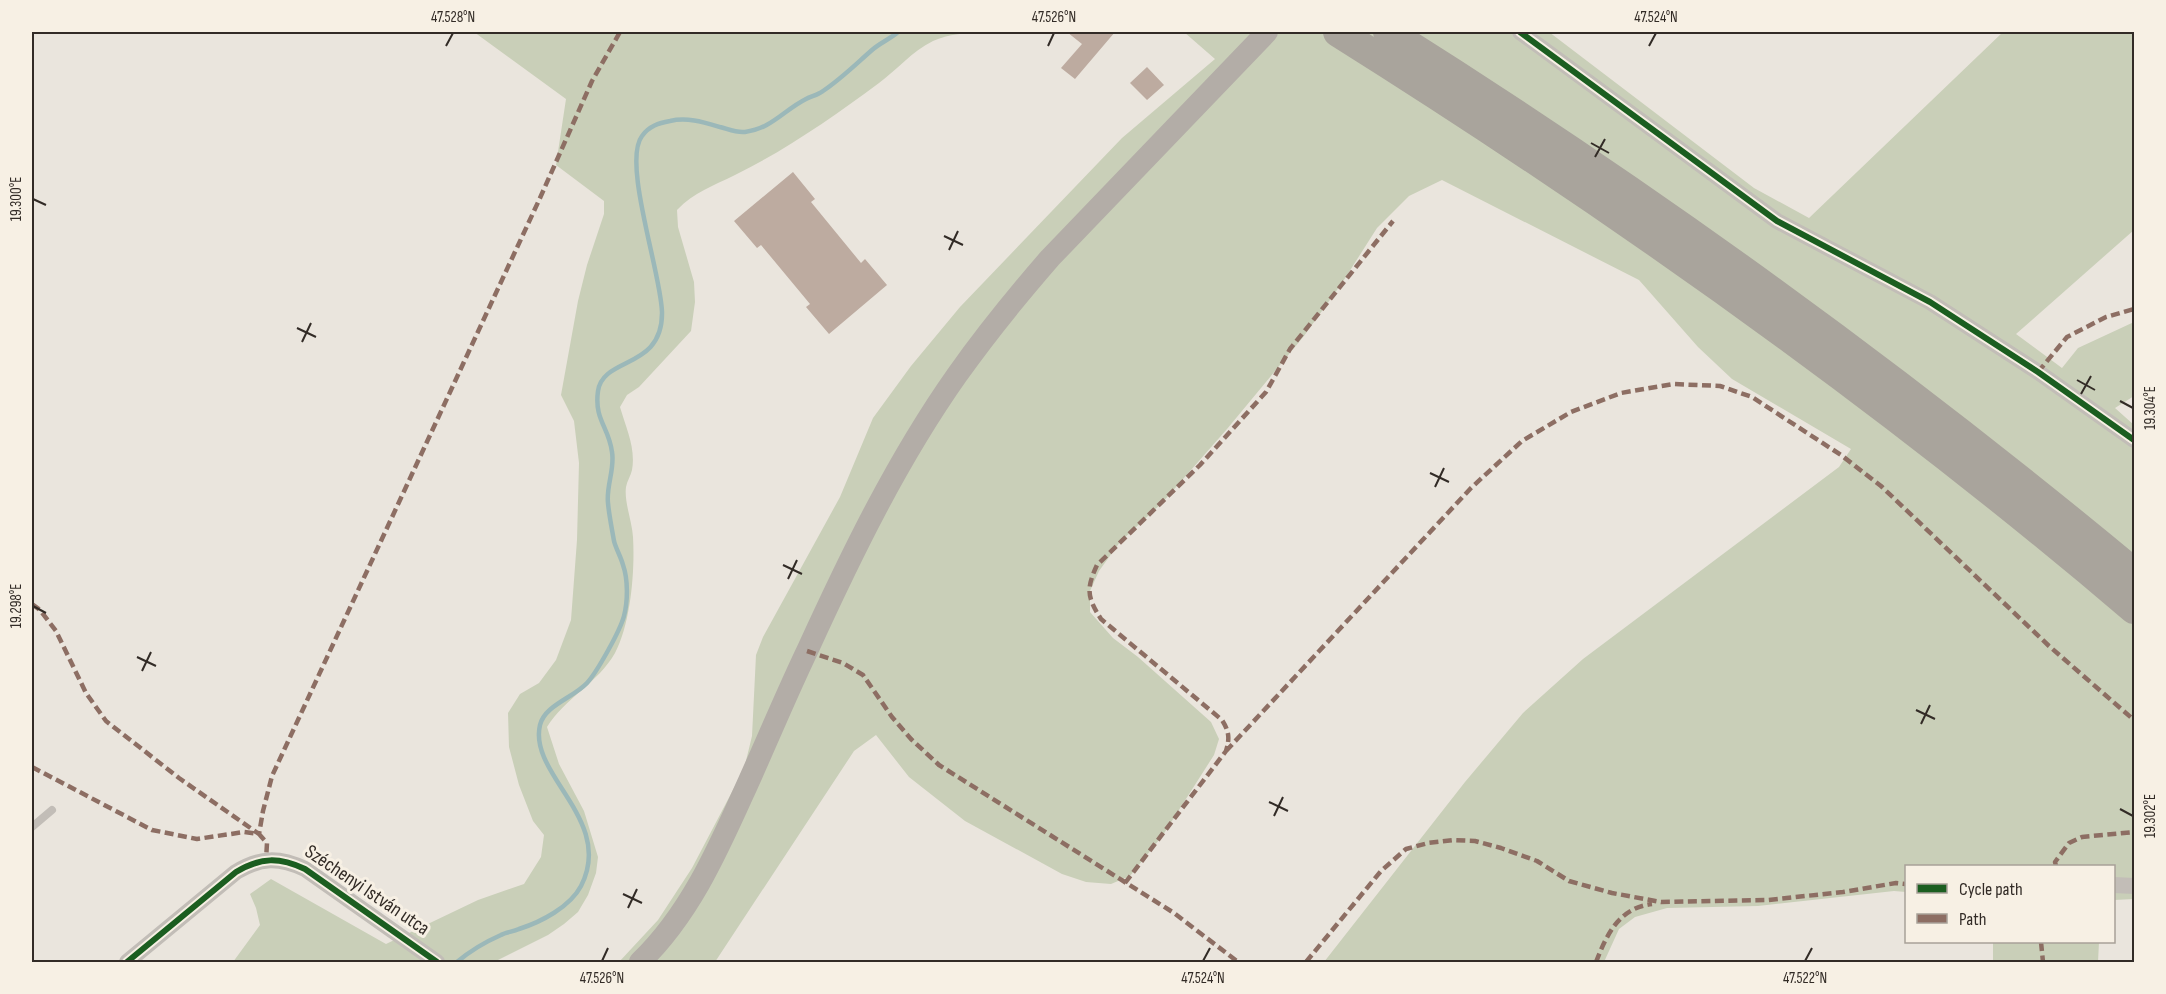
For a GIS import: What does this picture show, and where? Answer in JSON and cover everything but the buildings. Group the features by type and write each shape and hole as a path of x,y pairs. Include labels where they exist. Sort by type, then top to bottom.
{"highway":[{"path":"1338,32 1385,40 1527,121 1663,213 1965,435 2134,573"},
{"path":"1385,40 1574,186 1799,345 2084,566 2134,609"}],"main road":[{"path":"640,963 674,923 689,901 720,845 854,550 894,478 957,375 1016,297 1050,258 1267,32"}],"street":[{"path":"1520,32 1776,222 1930,302 2038,372 2134,440"},
{"name":"Széchenyi István utca","path":"127,963 236,872 252,862 266,860 290,862 305,869 430,958"},
{"path":"2115,885 2134,886"}],"lane":[{"path":"32,827 52,810"}],"green space":[{"path":"474,32 1030,32 1024,34 966,33 933,41 918,50 879,83 809,132 773,155 697,194 677,210 678,227 694,282 695,302 691,331 639,387 627,395 620,407 633,454 626,493 633,550 631,596 625,627 608,664 563,707 547,727 559,764 584,811 598,857 596,873 588,895 578,912 548,935 494,962 233,962 260,925 250,894 271,879 386,944 478,900 524,884 541,857 544,835 533,821 519,785 509,747 508,713 520,694 539,683 556,660 571,620 577,540 579,463 574,421 561,395 578,301 604,214 604,201 556,165 566,99"},
{"path":"1184,32 1549,32 1754,188 1809,218 2003,32 2134,32 2134,230 2016,334 2062,368 2078,348 2134,322 2134,396 2115,408 2134,425 2134,899 2115,900 2115,865 1905,865 1905,892 1894,891 1758,906 1667,908 1635,917 1619,929 1604,962 1324,962 1465,782 1523,713 1583,659 1839,467 1851,449 1732,379 1698,347 1639,280 1442,180 1409,196 1377,228 1342,283 1304,336 1162,503 1120,542 1099,571 1090,591 1090,612 1113,638 1138,657 1211,722 1219,739 1214,755 1163,835 1130,876 1111,884 1086,882 1062,874 965,821 909,777 876,735 854,751 715,962 619,962 658,920 692,868 744,769 752,736 756,655 763,637 840,497 873,418 911,366 960,307 1122,138 1215,59"},
{"path":"1993,943 2099,943 2098,962 1993,962"}],"waterway":[{"path":"457,962 472,950 503,934 536,922 554,913 570,901 581,886 589,862 587,840 580,819 546,762 540,744 540,725 547,712 591,678 613,641 622,623 625,610 626,577 614,541 608,503 612,452 597,401 602,380 610,372 644,353 653,344 660,331 662,312 660,294 639,193 637,149 642,136 654,126 676,120 695,121 738,132 762,127 798,103 821,92 898,32"}],"marked path":[{"path":"32,604 40,610 56,631 86,693 106,721 179,778 259,834 272,776 592,81 620,32"},
{"path":"1125,883 1226,751 1228,735 1222,720 1101,619 1091,599 1090,587 1093,573 1097,565 1200,465 1266,392 1290,349 1393,221"},
{"path":"2038,372 2067,337 2106,317 2134,309"},
{"path":"1226,751 1471,488 1522,441 1571,412 1621,393 1673,384 1720,386 1752,397 1841,455 1881,486 2049,646 2134,720"},
{"path":"807,651 843,663 863,675 892,717 911,739 939,765 1174,913 1238,962"},
{"path":"32,767 152,830 197,839 244,832 259,834 267,843 266,860"},
{"path":"2056,865 2055,862 2069,843 2082,837 2134,832"},
{"path":"1306,962 1381,871 1406,849 1428,843 1453,840 1475,841 1537,861 1569,881 1612,893 1661,902 1768,900 1843,892 1896,883 1905,884"},
{"path":"1596,962 1616,924 1631,911 1652,904"},
{"path":"2041,943 2043,962"}],"cycle path":[{"path":"1520,32 1777,221 1930,302 2038,372 2134,440"},
{"path":"127,962 236,872 270,860 287,862 305,869 437,962"}]}
